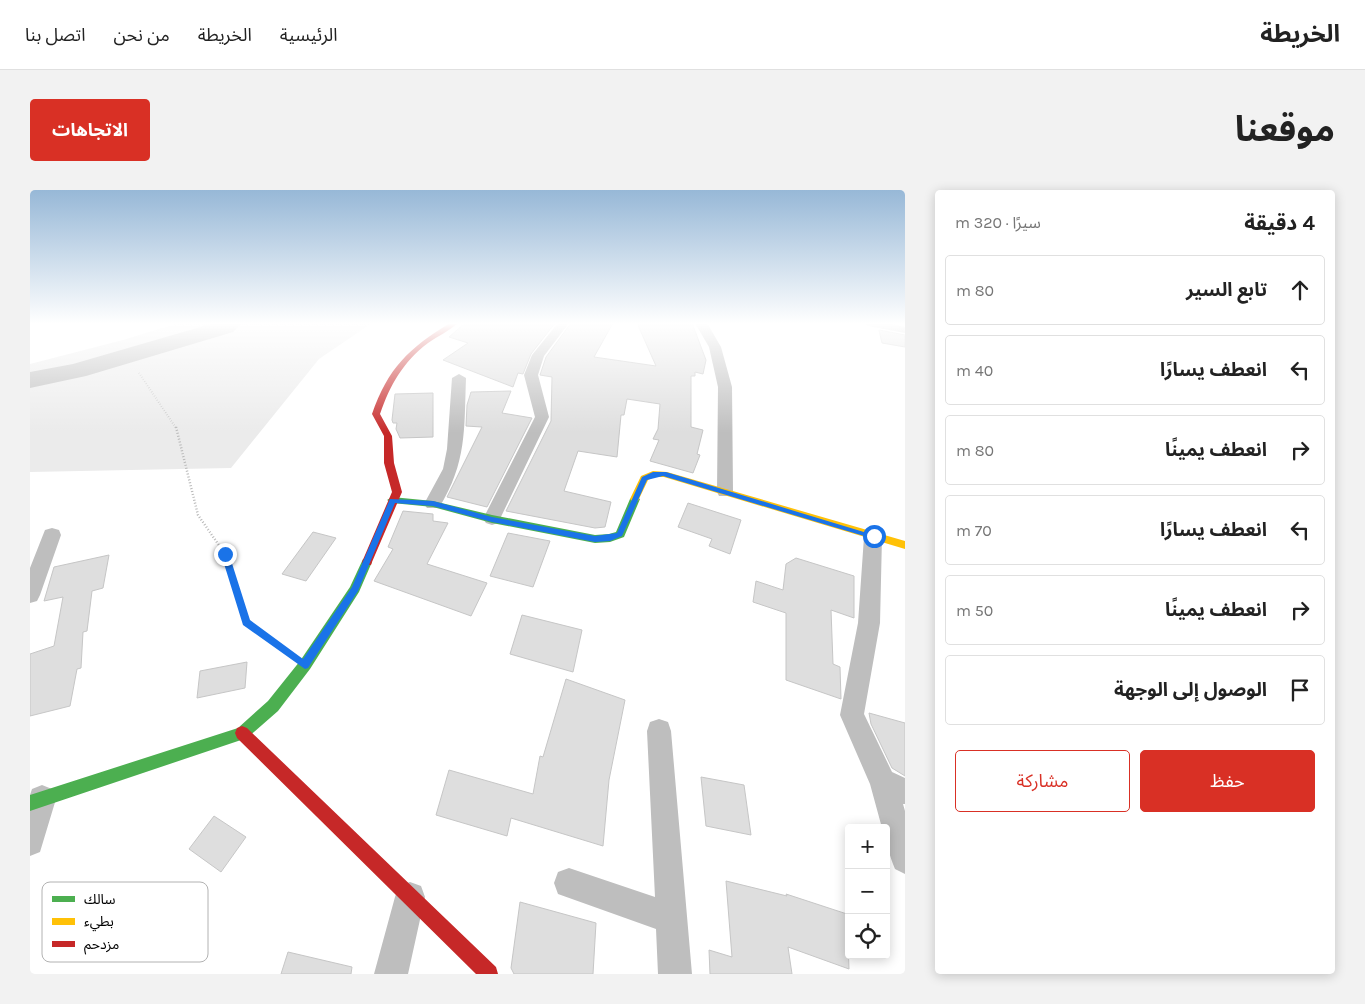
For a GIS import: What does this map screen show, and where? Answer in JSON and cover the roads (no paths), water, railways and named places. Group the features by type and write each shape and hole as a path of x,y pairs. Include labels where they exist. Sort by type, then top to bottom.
{"street":[{"path":"30,842 36,801 242,733 273,706 305,665 355,589 397,492 389,463 388,436 376,414 386,382 405,360"},
{"path":"492,519 542,417 531,375 536,360"},
{"path":"718,360 724,387 725,492"},
{"path":"433,504 451,469 455,449 459,378"},
{"path":"392,500 433,504 492,519 595,539 610,538 620,534 644,478 653,474 664,474 905,545"},
{"path":"30,595 35,570 52,534"},
{"path":"874,536 869,623 852,715 894,786 905,859"},
{"path":"659,730 673,919 675,974"},
{"path":"242,733 489,974"},
{"path":"569,884 673,919"},
{"path":"391,974 410,897"}],"waterway":[{"path":"30,380 77,371 115,360"}]}
